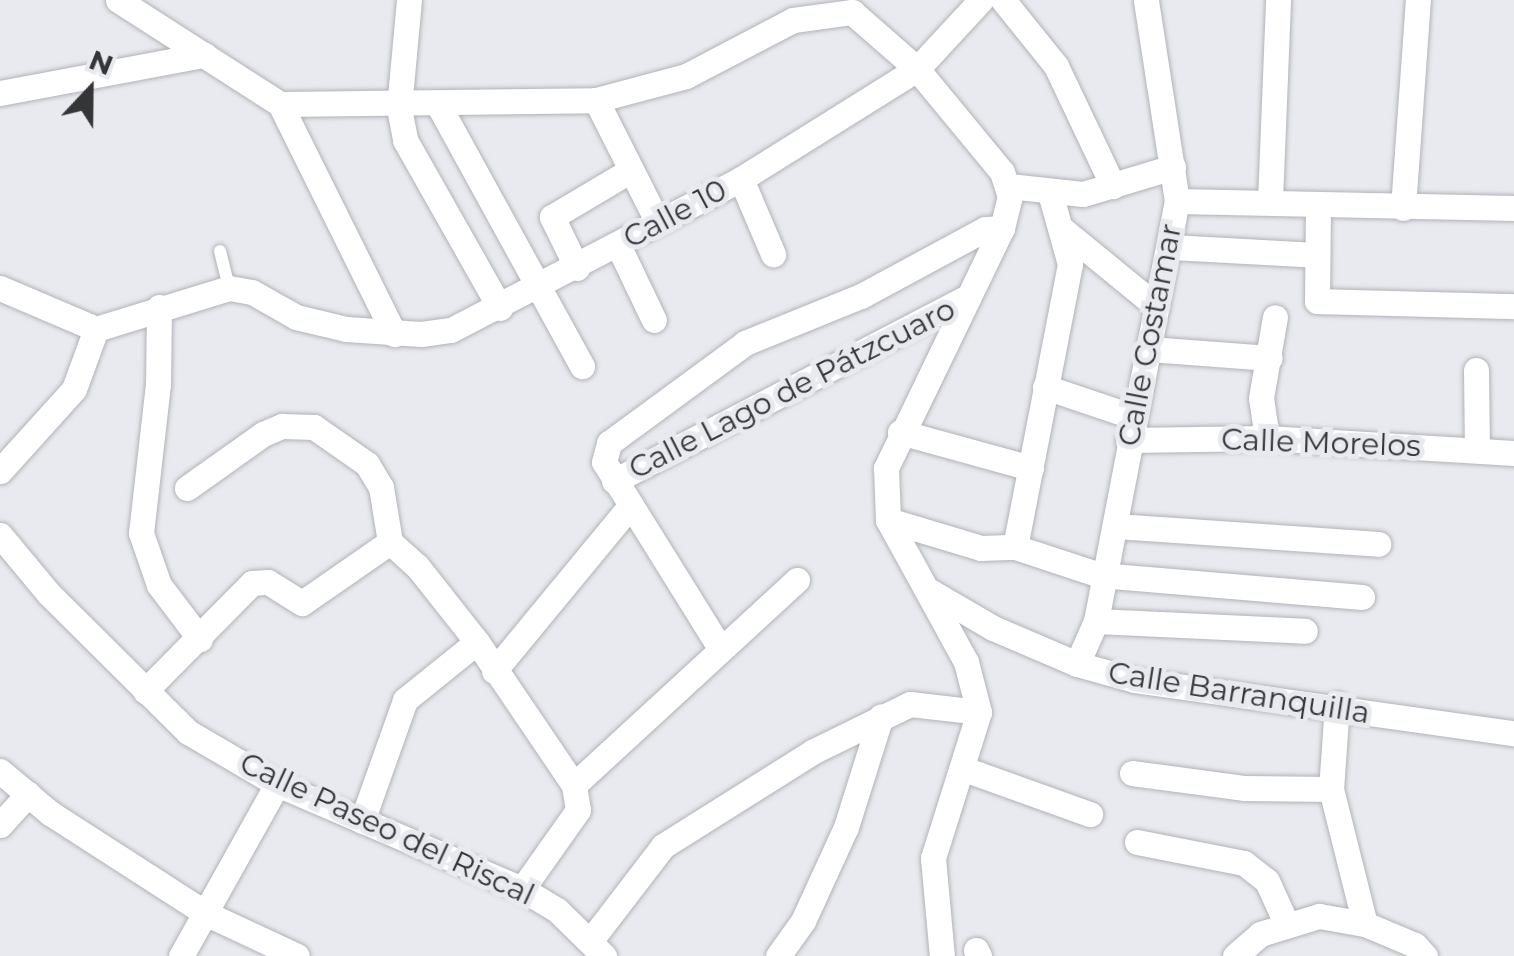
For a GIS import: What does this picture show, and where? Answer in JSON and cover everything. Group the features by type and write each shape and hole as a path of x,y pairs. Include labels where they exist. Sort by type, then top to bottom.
{"street":[{"path":"118,0 280,104 394,334"},
{"path":"409,0 399,108 405,140 500,308"},
{"name":"Calle 10","path":"229,288 252,292 296,317 394,334 421,334 500,308 741,179 917,69 981,0"},
{"name":"Calle Costamar","path":"1077,664 1096,621 1100,576 1116,526 1131,428 1177,202 1146,0"},
{"path":"1270,201 1278,0"},
{"path":"1403,208 1418,0"},
{"path":"1015,4 1064,80 1112,186"},
{"path":"280,104 399,108 596,100 686,76 789,10 857,6 917,69 1009,186 1050,194 1112,186 1173,167"},
{"path":"0,93 204,54"},
{"path":"596,100 657,222"},
{"path":"439,106 582,366"},
{"path":"577,268 552,217 630,170"},
{"path":"741,179 773,254"},
{"path":"942,956 934,858 979,712 966,662 888,520 886,468 900,432 1002,228 1009,186"},
{"path":"1015,548 1070,264 1050,194"},
{"path":"1177,202 1514,208"},
{"path":"1318,206 1313,293 1324,304 1514,306"},
{"path":"720,648 614,481 604,453 666,398 746,343 861,296 985,228 1002,228"},
{"path":"1062,228 1156,306"},
{"path":"618,244 654,320"},
{"path":"1170,247 1317,256"},
{"path":"0,288 96,329 229,288"},
{"name":"Calle Lago de Pátzcuaro","path":"614,481 969,296"},
{"path":"159,307 158,384 141,532 159,585 200,638"},
{"path":"1267,438 1260,412 1275,316"},
{"path":"0,471 74,389 96,329"},
{"path":"1148,349 1270,358"},
{"path":"1476,370 1476,450"},
{"name":"Calle Morelos","path":"1045,387 1131,428 1514,454"},
{"path":"188,488 282,426 314,427 367,464 381,488 390,542 417,566 477,642 574,785 578,810 522,888"},
{"path":"900,432 1031,468"},
{"name":"Calle Lago de Pátzcuaro","path":"494,671 631,505"},
{"path":"888,520 970,545 1015,548 1100,576 1362,597"},
{"path":"1116,526 1378,544"},
{"name":"Calle Paseo del Riscal","path":"0,535 145,692 188,732 276,784 522,888 597,948"},
{"path":"145,692 252,583 268,582 302,603 390,542"},
{"path":"574,785 797,580"},
{"name":"Calle Barranquilla","path":"923,587 994,628 1077,664 1135,680 1337,704 1397,721 1514,733"},
{"path":"1096,621 1305,630"},
{"path":"362,821 405,700 477,642"},
{"path":"597,948 663,846 881,716 910,704 979,712"},
{"path":"1337,704 1330,789 1366,924"},
{"path":"778,956 803,921 846,827 881,716"},
{"path":"964,768 1090,814"},
{"path":"0,771 206,914 296,956"},
{"path":"1132,773 1245,788 1330,789"},
{"path":"181,956 276,784"},
{"path":"0,824 28,794"},
{"path":"1136,842 1212,853 1254,870 1268,881 1287,925"},
{"path":"1236,956 1260,934 1319,916 1366,924 1415,944 1425,956"}],"lane":[{"path":"220,251 229,288"}]}
